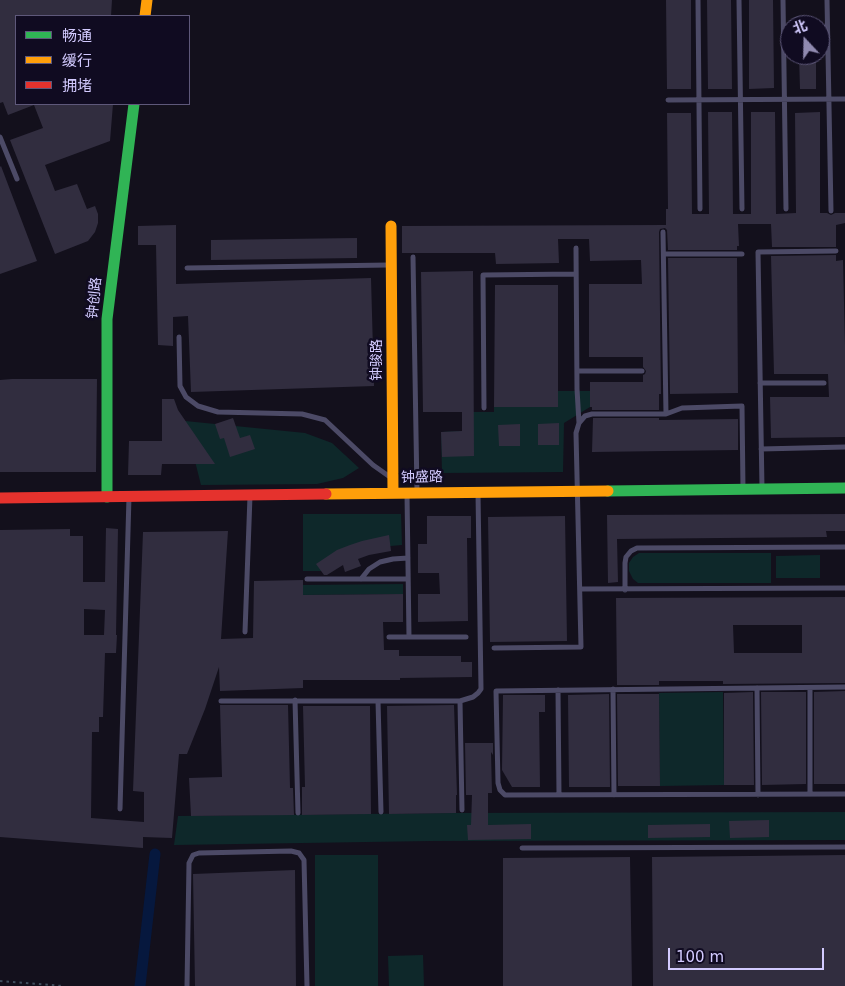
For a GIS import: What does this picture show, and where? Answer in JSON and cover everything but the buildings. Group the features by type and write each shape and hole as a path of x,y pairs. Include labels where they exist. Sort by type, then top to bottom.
{"street":[{"path":"145,15 147,0"},
{"name":"钟创路","path":"107,497 108,319 134,105"},
{"name":"钟骏路","path":"391,226 392,493"},
{"name":"钟盛路","path":"0,498 845,488"}],"lane":[{"path":"698,0 700,209"},
{"path":"739,0 742,210"},
{"path":"783,0 786,209"},
{"path":"827,0 831,210"},
{"path":"668,100 845,99"},
{"path":"0,137 17,179"},
{"path":"663,232 666,414"},
{"path":"576,248 577,409 579,423"},
{"path":"762,489 758,252 836,251"},
{"path":"664,254 742,254"},
{"path":"409,637 408,558 412,493 413,258"},
{"path":"187,268 391,265"},
{"path":"484,408 483,275 576,274"},
{"path":"179,337 180,386 186,397 198,406 218,412 302,414 325,420 374,465 392,478"},
{"path":"577,371 642,371"},
{"path":"760,383 824,383"},
{"path":"494,648 581,647 576,433 579,423 584,416 592,414 666,414 682,408 742,406 743,489"},
{"path":"761,448 845,447"},
{"path":"221,700 460,700 478,694 480,689 478,492"},
{"path":"244,632 250,495"},
{"path":"120,809 129,496"},
{"path":"625,590 626,557 637,548 845,547"},
{"path":"362,579 369,569 380,562 408,558"},
{"path":"307,579 408,578"},
{"path":"580,590 845,588"},
{"path":"389,637 466,637"},
{"path":"845,687 496,690 498,782 500,790 505,795 845,794"},
{"path":"757,688 758,795"},
{"path":"810,688 810,794"},
{"path":"613,689 614,795"},
{"path":"558,690 559,795"},
{"path":"295,700 298,813"},
{"path":"460,700 462,810"},
{"path":"378,701 381,812"},
{"path":"522,848 845,847"},
{"path":"187,986 189,863 193,855 199,853 291,851 299,853 304,860 307,986"}],"path":[{"path":"0,981 63,986"}],"green space":[{"path":"558,391 590,391 590,407 564,423 563,472 442,473 441,432 462,431 462,412 494,412 494,407 557,406"},
{"path":"185,421 305,433 332,443 359,468 343,478 317,484 201,485"},
{"path":"303,514 401,514 402,545 379,547 324,571 303,571"},
{"path":"639,553 771,553 771,583 638,583 633,579 629,571 629,563"},
{"path":"820,555 820,578 776,578 776,556"},
{"path":"403,584 403,594 303,595 303,585"},
{"path":"723,692 724,785 660,786 659,693"},
{"path":"845,812 845,840 431,841 174,845 178,816"},
{"path":"315,855 378,855 378,986 315,986"},
{"path":"423,955 424,986 389,986 388,956"}],"waterway":[{"path":"140,986 155,854"}],"traffic: fast":[{"path":"107,497 107,319 134,105"},
{"path":"608,491 845,488"}],"traffic: slow":[{"path":"145,15 147,0"},
{"path":"391,226 393,493"},
{"path":"326,494 608,491"}],"traffic: jam":[{"path":"0,498 326,494"}]}
